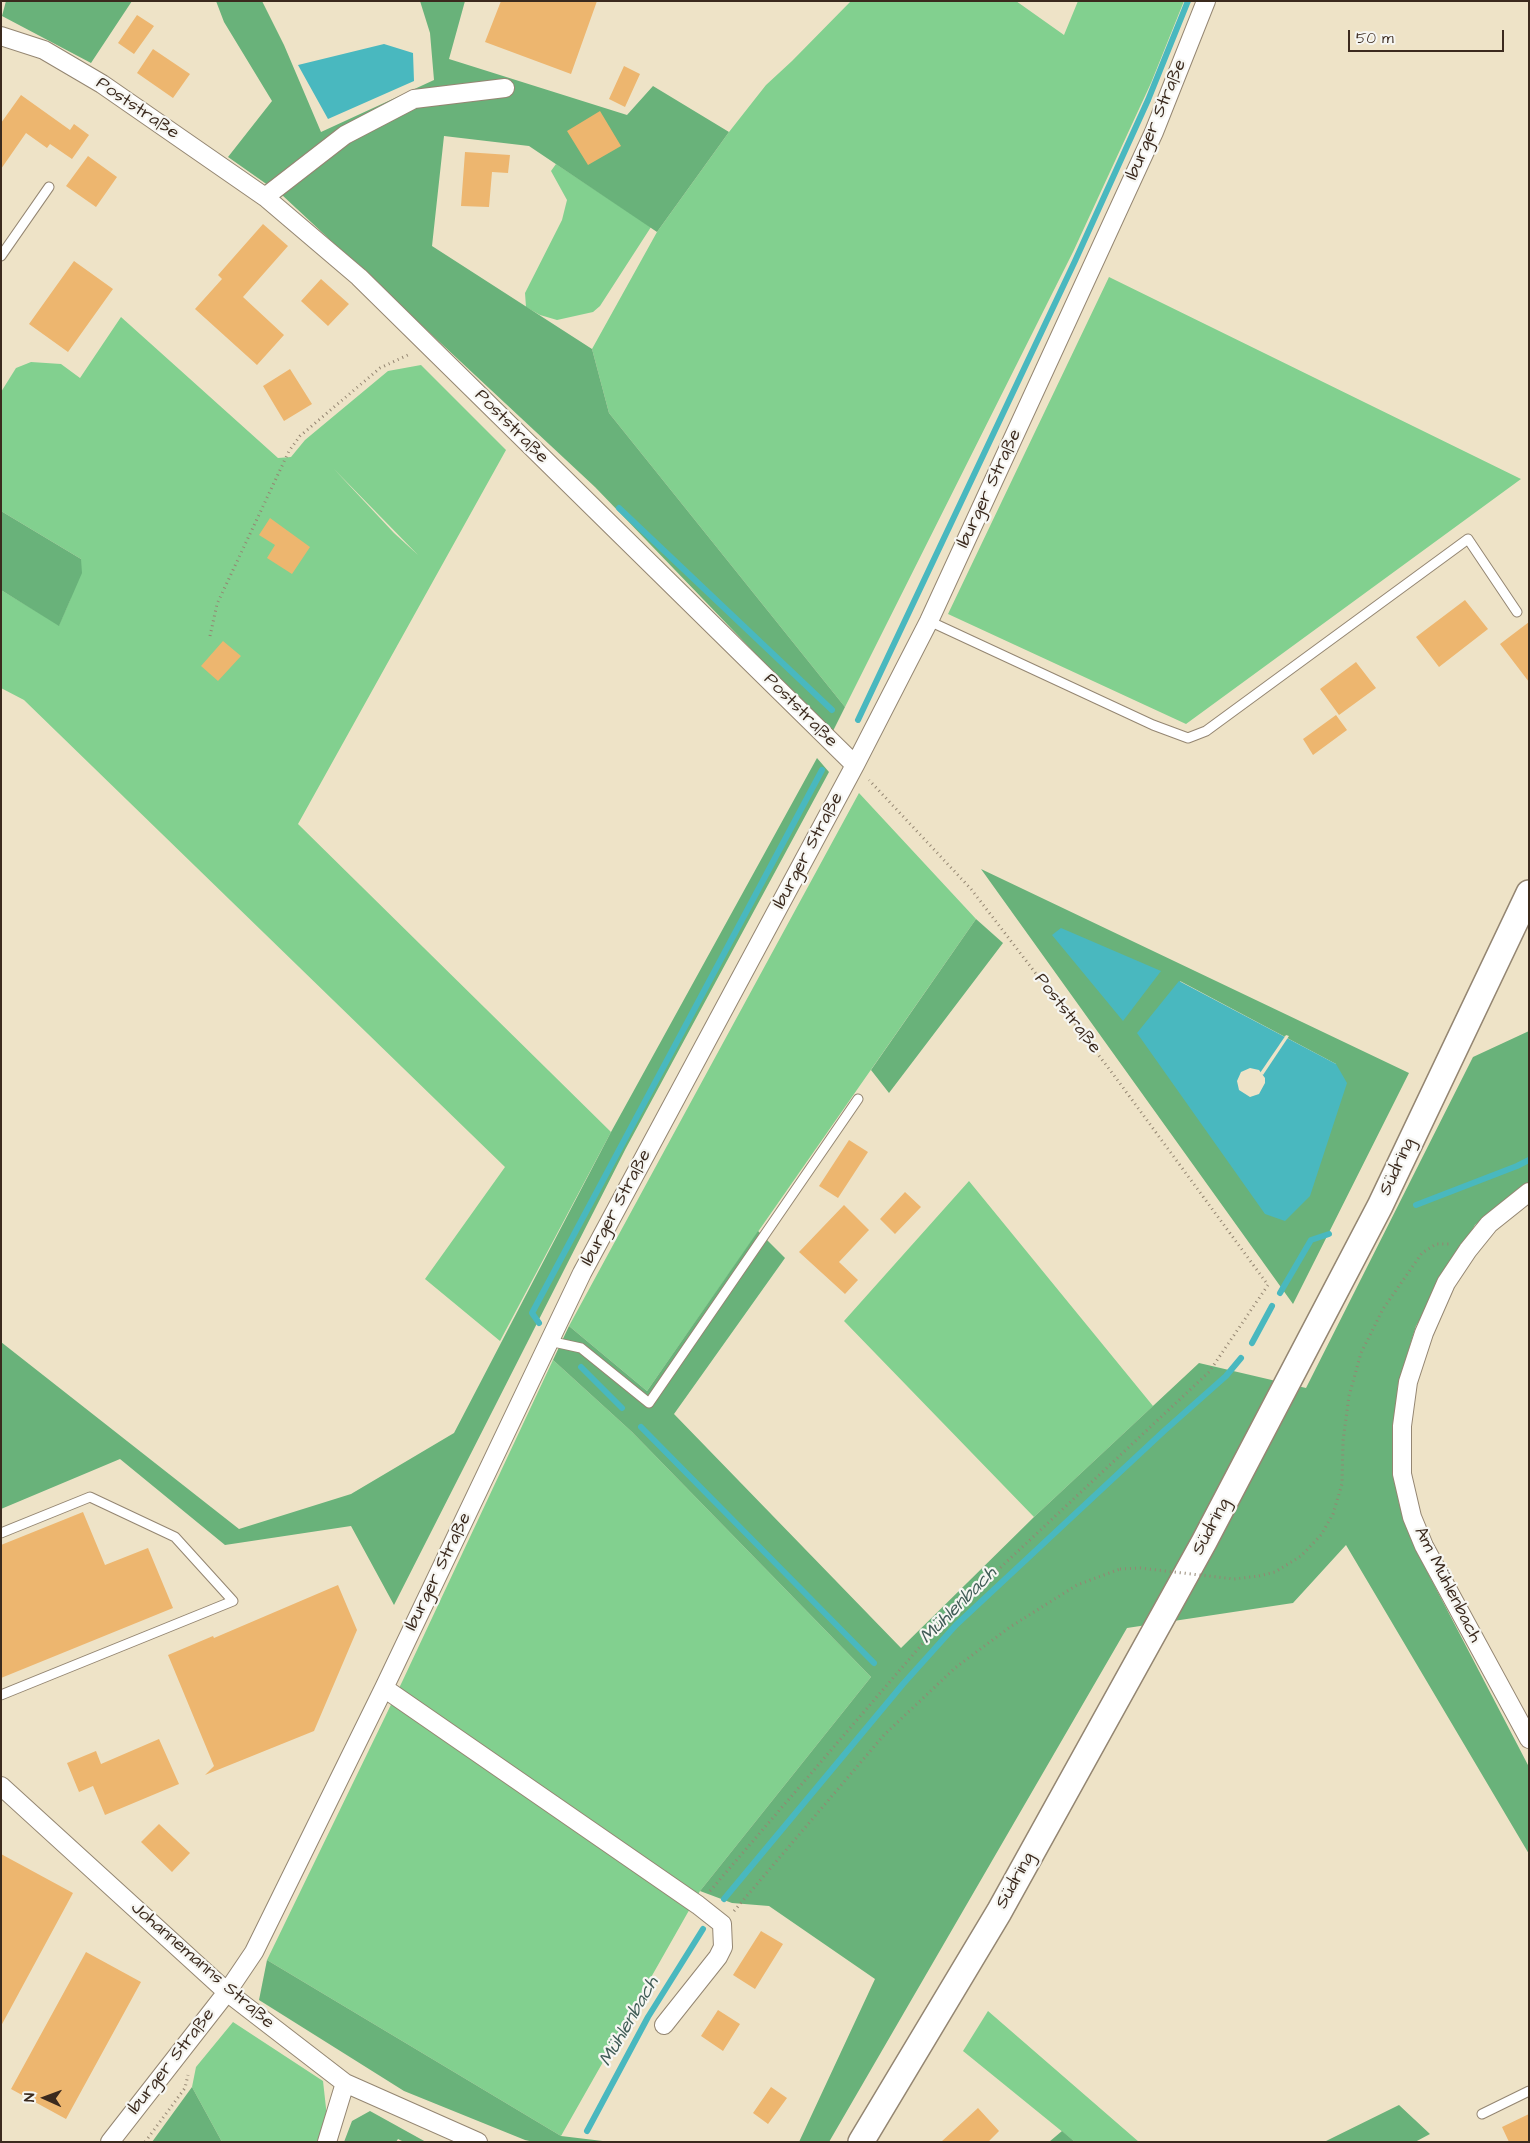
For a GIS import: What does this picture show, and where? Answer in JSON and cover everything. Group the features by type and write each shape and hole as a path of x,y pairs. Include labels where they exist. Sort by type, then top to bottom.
{"main road":[{"name":"Südring","path":"860,2142 999,1912 1204,1542 1380,1206 1529,894"}],"street":[{"name":"Iburger Straße","path":"110,2142 227,1992 254,1952 384,1688 582,1273 855,765 929,620 1154,132 1206,1"},
{"name":"Poststraße","path":"1,36 44,50 102,84 265,197 359,277 855,765"},
{"path":"265,197 346,135 414,98 505,88"},
{"name":"Am Mühlenbach","path":"1529,1192 1489,1224 1468,1250 1446,1283 1424,1333 1408,1382 1402,1426 1402,1474 1412,1516 1424,1546 1529,1739"},
{"path":"384,1688 698,1905 722,1924 723,1946 718,1957 664,2025"},
{"name":"Johannemanns Straße","path":"1,1786 227,1992 345,2083 478,2142"},
{"path":"327,2142 345,2083"}],"lane":[{"path":"1,256 49,187"},
{"path":"929,620 1153,725 1188,738 1206,731 1468,539 1517,612"},
{"path":"549,1341 581,1348 649,1403 858,1099"},
{"path":"1,1533 90,1497 175,1537 233,1601 1,1695"},
{"path":"1482,2114 1529,2091"}],"path":[{"path":"210,636 217,604 289,451 300,436 380,368 414,352 444,360"},
{"name":"Poststraße","path":"698,1905 936,1628 1209,1372 1268,1285 1113,1074 971,889 855,765"},
{"path":"722,1924 745,1900 884,1734 955,1668 1010,1627 1077,1585 1120,1569 1140,1568 1234,1579 1275,1572 1300,1556 1321,1535 1333,1514 1342,1484 1343,1441 1349,1396 1361,1354 1383,1309 1422,1253 1436,1244 1448,1243 1468,1250"}],"green space":[{"path":"6,1 132,1 91,63 2,16"},
{"path":"216,1 262,1 284,45 321,132 434,80 430,33 420,1 465,1 449,59 627,115 653,86 729,132 657,232 529,146 444,136 432,246 592,349 609,413 845,707 832,733 595,487 282,195 228,157 272,101 224,22"},
{"path":"851,1 1016,1 1064,35 1078,1 1184,1 1151,83 1073,252 845,707 609,413 592,349 657,232 729,132 766,85"},
{"path":"556,164 651,227 600,306 593,312 557,320 540,315 526,307 525,293 562,220 567,200 551,171"},
{"path":"1109,277 1521,479 1186,724 948,614"},
{"path":"121,317 278,458 291,457 305,440 388,371 421,365 506,450 298,824 611,1132 500,1341 425,1279 505,1167 24,700 1,688 1,590 59,625 70,600 81,559 1,511 1,392 16,368 31,362 61,364 80,378","holes":["333,468 418,555 394,533"]},
{"path":"1,511 81,559 82,573 59,626 1,590"},
{"path":"817,758 829,772 626,1148 394,1605 351,1526 225,1545 120,1459 1,1509 1,1342 239,1529 351,1494 454,1433 611,1132"},
{"path":"859,793 976,919 647,1391 569,1326"},
{"path":"981,869 1409,1073 1293,1304","holes":["1180,981 1336,1064 1265,1213"]},
{"path":"976,919 1003,943 889,1093 871,1070"},
{"path":"1529,1031 1529,1184 1475,1225 1416,1326 1398,1384 1393,1451 1399,1504 1417,1552 1529,1767 1529,1854 1346,1545 1293,1603 1127,1628 829,2142 799,2142 875,1979 769,1906 732,1903 700,1891 871,1677 632,1432 553,1360 569,1326 647,1391 758,1231 785,1258 674,1414 901,1648 1034,1517 1199,1363 1306,1388 1473,1057"},
{"path":"969,1181 1153,1406 1034,1517 844,1321"},
{"path":"553,1360 632,1432 871,1677 700,1891 561,2136 267,1960 402,1682"},
{"path":"267,1960 561,2136 611,2142 534,2142 525,2140 404,2091 259,2000"},
{"path":"988,2011 1139,2142 1075,2142 963,2051"},
{"path":"233,2022 323,2081 327,2117 317,2142 222,2142 192,2087 196,2067"},
{"path":"192,2087 222,2142 152,2142"},
{"path":"1399,2105 1430,2134 1415,2142 1324,2142"},
{"path":"370,2111 426,2142 404,2142 398,2139 396,2142 344,2142 352,2121"},
{"path":"1062,2131 1075,2142 1049,2142"}],"water":[{"path":"384,44 413,53 414,81 328,119 298,65"},
{"path":"1061,928 1161,971 1123,1021 1052,935"},
{"path":"1179,981 1336,1064 1347,1083 1310,1196 1285,1221 1265,1214 1137,1033","holes":["1250,1068 1259,1070 1265,1078 1265,1083 1259,1094 1250,1097 1239,1090 1237,1081 1241,1072"]}],"pier":[{"path":"1286,1035 1289,1036 1263,1075 1260,1073"}],"building":[{"path":"501,1 597,1 571,74 485,42"},
{"path":"137,15 154,26 134,54 118,43"},
{"path":"153,49 190,74 173,98 137,73"},
{"path":"624,66 640,74 625,107 609,99"},
{"path":"21,95 70,130 74,124 89,135 72,159 50,144 47,148 26,133 1,169 1,123"},
{"path":"600,111 621,146 588,165 567,131"},
{"path":"465,152 510,155 508,173 492,172 489,207 461,206"},
{"path":"88,156 117,177 96,207 66,186"},
{"path":"263,224 288,246 243,297 284,335 257,365 195,309 222,279 218,275"},
{"path":"74,261 113,289 68,352 29,324"},
{"path":"321,279 349,304 328,326 301,301"},
{"path":"290,369 312,404 284,421 263,386"},
{"path":"270,518 310,547 292,574 267,558 275,545 259,535"},
{"path":"1465,600 1488,629 1439,667 1416,637"},
{"path":"1529,622 1529,682 1500,644"},
{"path":"223,641 241,656 218,681 201,666"},
{"path":"1356,662 1376,688 1339,715 1320,689"},
{"path":"1336,715 1347,730 1313,755 1303,739"},
{"path":"849,1140 868,1152 838,1198 819,1186"},
{"path":"905,1192 921,1207 895,1234 880,1219"},
{"path":"844,1205 869,1230 839,1262 858,1280 845,1294 799,1252"},
{"path":"83,1512 105,1565 148,1548 173,1608 1,1678 1,1545"},
{"path":"338,1585 357,1630 314,1731 205,1775 214,1766 168,1655 213,1636 214,1638"},
{"path":"159,1739 179,1784 105,1815 93,1786 79,1792 67,1763 96,1751 101,1764"},
{"path":"159,1824 190,1853 172,1872 141,1842"},
{"path":"1,1854 73,1893 1,2026"},
{"path":"761,1931 783,1944 755,1989 733,1975"},
{"path":"86,1952 141,1982 66,2119 11,2089"},
{"path":"718,2010 740,2024 723,2051 701,2036"},
{"path":"771,2087 787,2098 768,2124 753,2113"},
{"path":"978,2108 999,2131 988,2142 941,2142"},
{"path":"1529,2114 1529,2142 1509,2142 1502,2127"}],"waterway":[{"path":"858,720 1075,261 1148,100 1188,1"},
{"path":"619,508 832,710"},
{"path":"539,1323 532,1313 822,770"},
{"name":"Mühlenbach","path":"1416,1205 1529,1160"},
{"name":"Mühlenbach","path":"1280,1293 1311,1240 1329,1234"},
{"name":"Mühlenbach","path":"1252,1343 1272,1306"},
{"name":"Mühlenbach","path":"724,1899 903,1684 956,1625 1164,1431 1226,1376 1241,1358"},
{"path":"581,1367 622,1408"},
{"path":"641,1427 874,1663"},
{"name":"Mühlenbach","path":"587,2131 648,2017 703,1929"}]}
